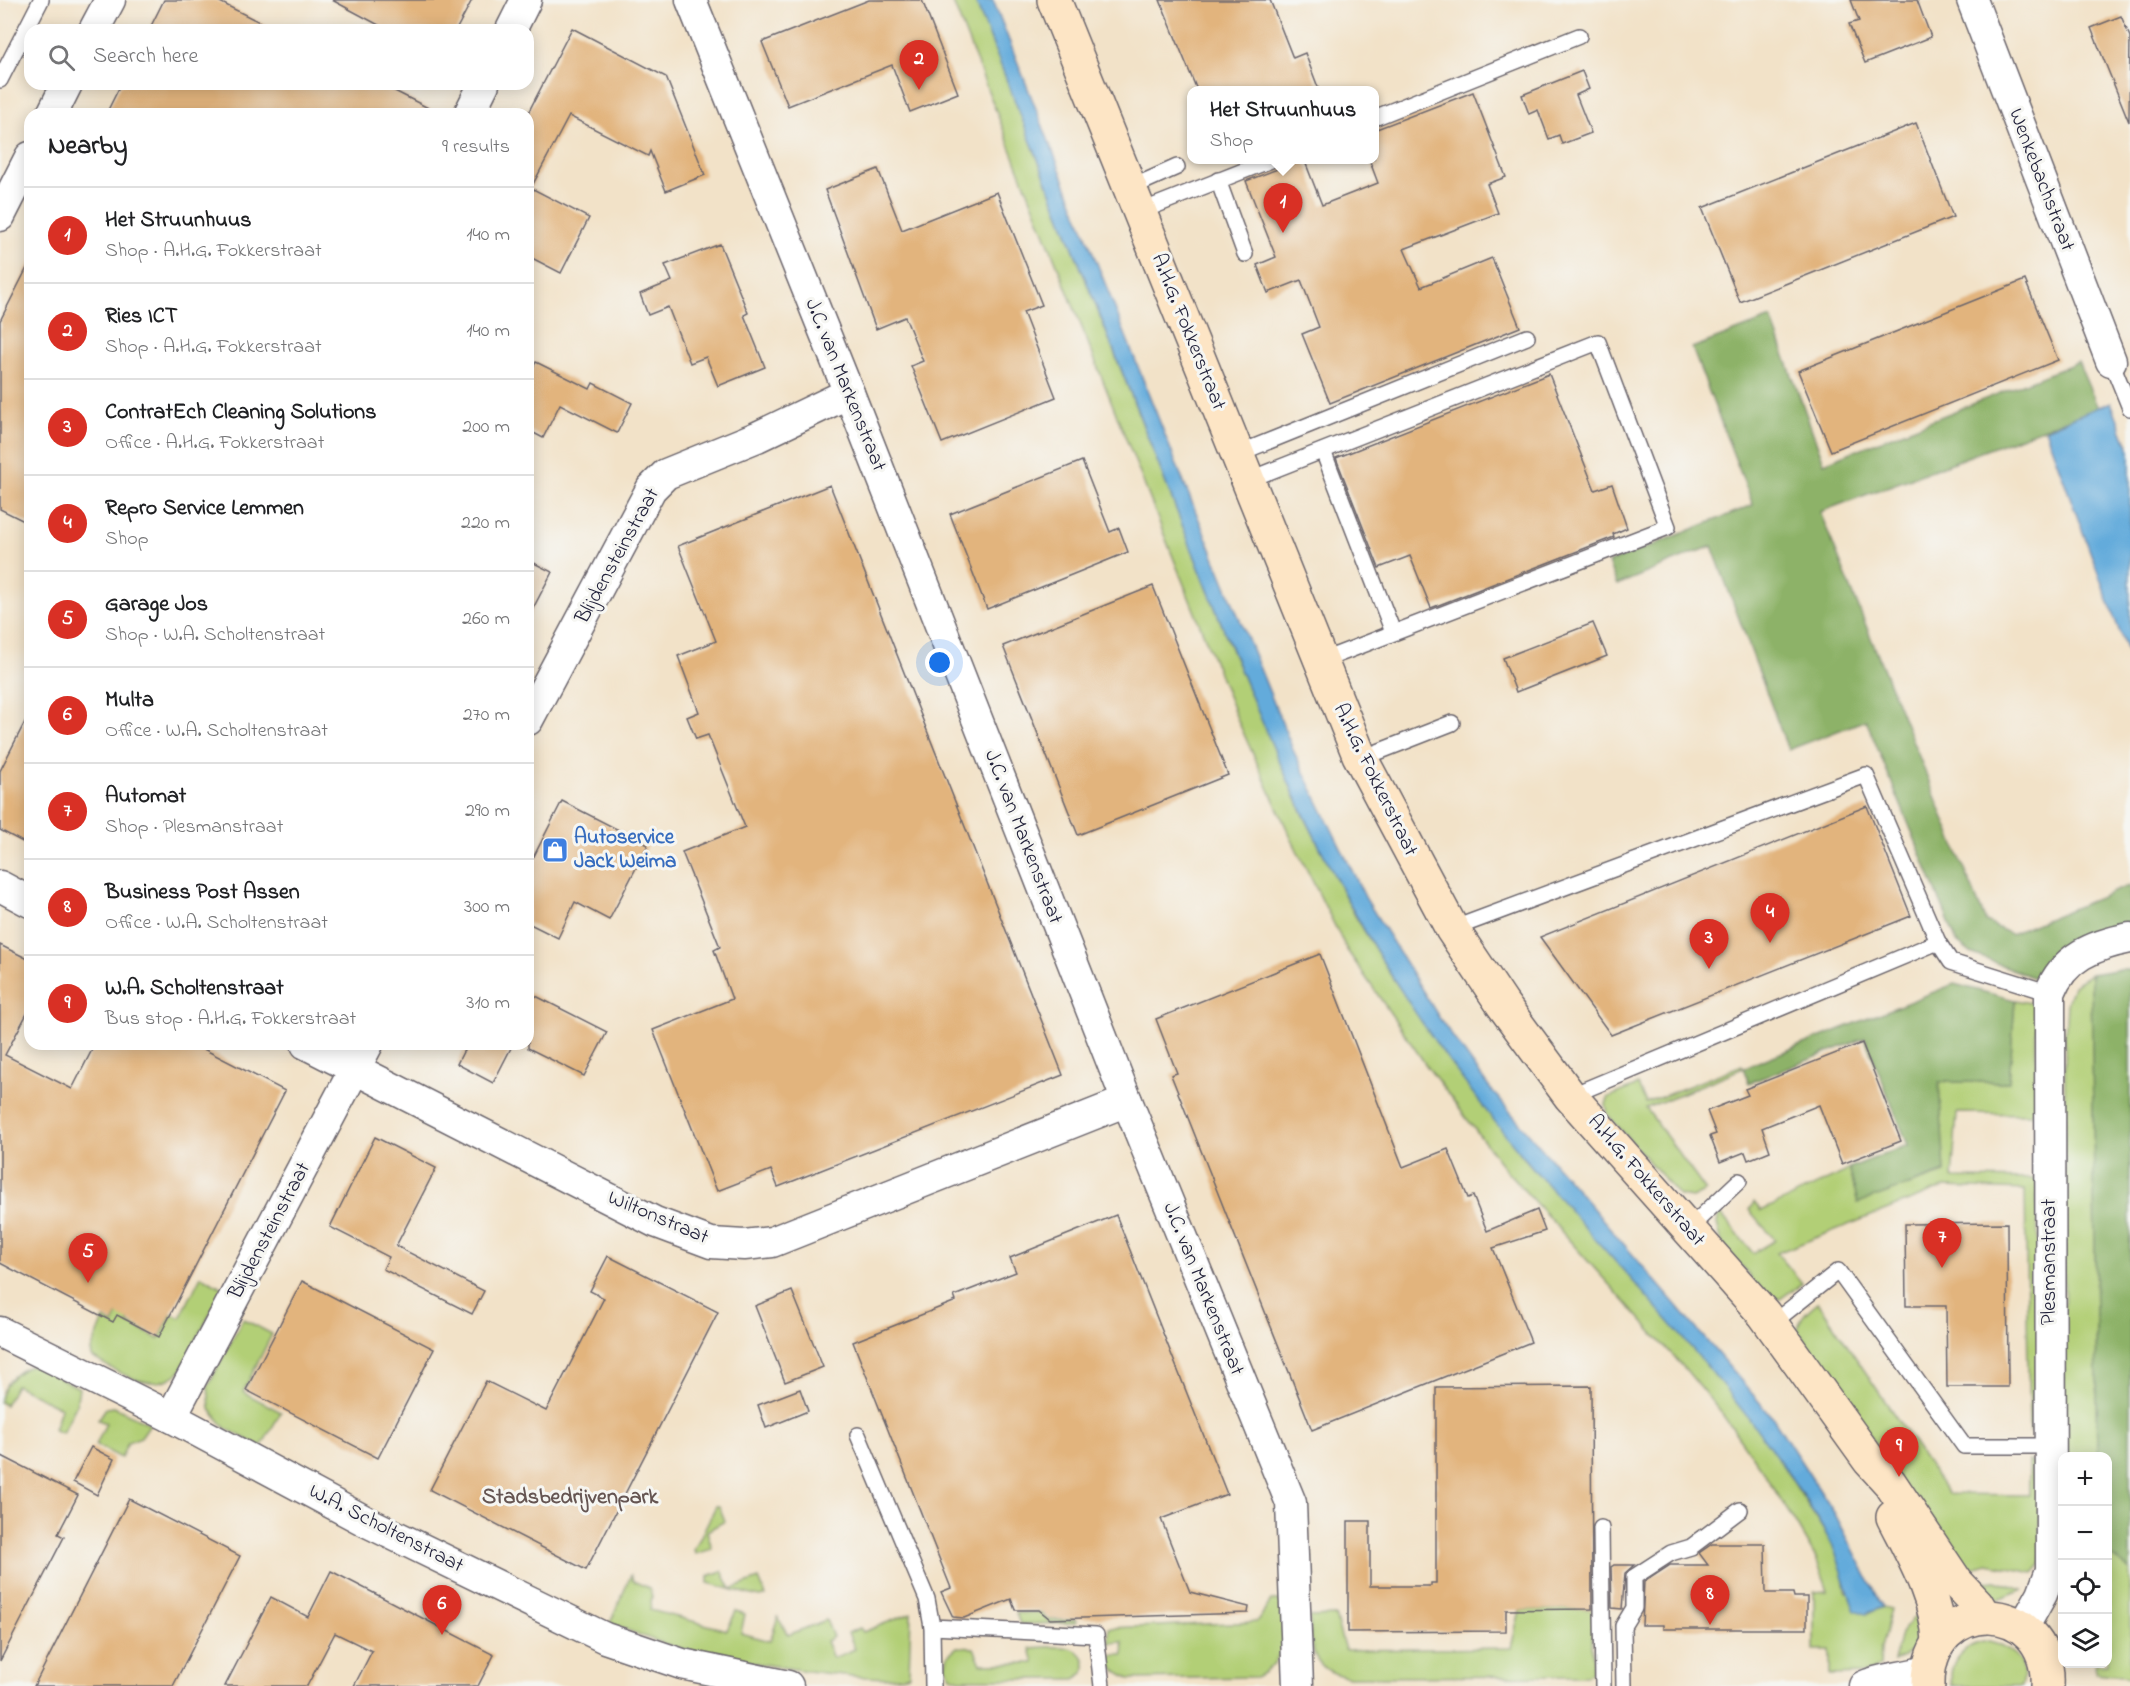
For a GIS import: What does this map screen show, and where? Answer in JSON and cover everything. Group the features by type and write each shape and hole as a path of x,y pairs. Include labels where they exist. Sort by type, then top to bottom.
{"street":[{"path":"97,24 110,0"},
{"path":"514,24 526,0"},
{"name":"J.C. van Markenstraat","path":"691,0 849,393 1127,1101 1291,1503 1298,1686"},
{"name":"A.H.G. Fokkerstraat","path":"1054,0 1360,759 1452,929 1570,1096 1764,1314 1770,1326 1821,1392 1869,1460 1890,1483 1957,1583 1977,1604 1984,1616"},
{"name":"Wenkebachstraat","path":"1972,0 2111,361"},
{"path":"55,108 64,90"},
{"path":"472,108 481,90"},
{"path":"0,216 24,168"},
{"name":"Blijdensteinstraat","path":"534,709 651,489 666,474 757,437 849,393"},
{"path":"0,886 24,899"},
{"name":"Plesmanstraat","path":"2023,1628 2042,1594 2051,1570 2049,993 2063,967 2107,942 2130,938"},
{"name":"Wiltonstraat","path":"332,1050 362,1057 655,1222 711,1243 772,1242 1127,1101"},
{"name":"Blijdensteinstraat","path":"171,1418 362,1057"},
{"name":"W.A. Scholtenstraat","path":"0,1332 171,1418 367,1522 681,1675 788,1686"},
{"name":"A.H.G. Fokkerstraat","path":"1869,1460 1876,1483 1915,1561 1938,1624 1931,1666"},
{"path":"1864,1686 1877,1680 1915,1675 1931,1666 1960,1623 1984,1616 2011,1621 2023,1628 2035,1640 2043,1653 2047,1669 2047,1686 2056,1686"}],"lane":[{"path":"29,24 41,0"},
{"path":"0,80 24,33"},
{"path":"1379,116 1579,36"},
{"path":"1135,200 1218,180 1258,164"},
{"path":"1135,200 1178,167"},
{"path":"1218,180 1245,254"},
{"path":"1242,467 1527,337"},
{"path":"1242,467 1323,451 1598,342 1668,527 1321,661"},
{"path":"2111,361 2130,408"},
{"path":"1323,451 1393,632"},
{"path":"1360,759 1452,723"},
{"path":"1452,929 1866,776 1938,942 1951,962 2049,993"},
{"path":"1570,1096 1938,942"},
{"path":"1688,1229 1739,1181"},
{"path":"1770,1326 1838,1271 1964,1446 2050,1446"},
{"path":"858,1435 927,1599 932,1627 933,1686"},
{"path":"1624,1686 1623,1626 1634,1608 1634,1577 1671,1553 1691,1547 1740,1510"},
{"path":"1601,1527 1603,1686"},
{"path":"932,1627 1096,1635 1102,1686"}],"green space":[{"path":"952,0 975,0 1232,651 1297,802 1354,914 1393,979 1523,1157 1698,1354 1768,1442 1831,1542 1843,1568 1846,1591 1867,1614 1883,1607 1891,1609 1881,1648 1880,1666 1866,1674 1830,1675 1830,1650 1814,1650 1814,1592 1828,1591 1816,1558 1762,1470 1722,1414 1687,1371 1505,1169 1426,1065 1347,950 1291,838 1238,721"},
{"path":"1771,318 1824,463 2078,362 2098,408 1820,512 1986,922 2011,934 2130,885 2130,923 2097,932 2044,975 2034,978 1971,953 1957,942 1866,720 1788,750 1712,546 1617,585 1608,563 1753,505 1692,348"},
{"path":"2130,970 2130,1570 2112,1558 2112,1452 2098,1452 2091,974"},
{"path":"2091,974 2098,1452 2064,1452 2065,1036 2067,1004 2073,985"},
{"path":"1954,984 2015,1000 2009,1082 1939,1082 1945,1172 1858,1203 1849,1168 1908,1145 1865,1038 1749,1083 1743,1068"},
{"path":"2015,1000 2036,1004 2036,1114 1957,1113 1952,1178 2037,1179 2040,1428 2029,1432 2025,1190 1944,1187 1777,1253 1802,1283 1780,1299 1765,1295 1722,1243 1717,1224 1719,1212 1753,1253 1775,1240 1749,1210 1754,1202 1761,1211 1845,1172 1849,1168 1858,1202 1945,1173 1938,1082 2009,1082"},
{"path":"1742,1065 1743,1068 1646,1108 1706,1191 1692,1198 1679,1196 1608,1115 1606,1104 1609,1097 1638,1085 1646,1103"},
{"path":"201,1276 223,1288 181,1370 171,1378 160,1382 137,1380 113,1370 92,1357 91,1350 104,1319 113,1324 132,1287 144,1293 128,1323 159,1339 172,1314 180,1318"},
{"path":"1818,1302 1948,1494 2029,1495 2029,1461 2040,1466 2041,1565 2034,1573 1988,1564 1968,1569 1931,1518 1896,1478 1860,1418 1798,1331 1802,1318"},
{"path":"243,1319 272,1334 243,1392 281,1412 261,1447 225,1428 210,1409 208,1386"},
{"path":"30,1366 37,1366 79,1388 76,1406 62,1433 54,1430 61,1408 16,1385 5,1405 0,1402 3,1390 10,1380"},
{"path":"114,1407 150,1424 141,1437 128,1442 121,1458 96,1445 106,1423 98,1420 106,1408"},
{"path":"716,1506 719,1506 725,1521 707,1531 712,1549 695,1554 694,1550"},
{"path":"2112,1558 2130,1570 2130,1677 2096,1673 2095,1668 2112,1668"},
{"path":"722,1571 731,1589 759,1579 766,1596 759,1597 708,1583 708,1576"},
{"path":"631,1575 633,1581 649,1588 652,1596 650,1610 727,1630 736,1611 745,1614 741,1633 770,1641 778,1617 788,1635 826,1620 833,1637 826,1641 833,1658 855,1649 848,1633 860,1628 863,1632 911,1613 909,1675 865,1677 758,1664 695,1652 651,1639 610,1623"},
{"path":"1996,1580 2023,1589 1999,1599 1992,1597 1975,1582"},
{"path":"1271,1601 1283,1601 1282,1645 1274,1663 1267,1671 1256,1677 1130,1679 1112,1668 1111,1655 1124,1655 1123,1642 1109,1643 1109,1628 1257,1622"},
{"path":"1592,1609 1592,1672 1586,1676 1348,1677 1336,1674 1320,1664 1315,1656 1311,1639 1310,1617 1335,1616 1345,1650 1511,1648 1520,1610"},
{"path":"1921,1609 1918,1641 1909,1653 1894,1662 1901,1633"},
{"path":"1040,1612 1048,1620 1076,1620 1076,1623 1020,1624 1016,1613"},
{"path":"1989,1641 1997,1643 2016,1656 2022,1670 2021,1686 1952,1686 1952,1668 1959,1655 1972,1646"},
{"path":"957,1647 974,1648 981,1664 1034,1663 1030,1648 1068,1648 1082,1655 1085,1662 1084,1673 1075,1679 959,1679 951,1676 945,1666 948,1655"}],"water":[{"path":"975,0 993,0 1182,478 1294,752 1366,899 1440,1019 1488,1086 1773,1418 1835,1514 1883,1607 1866,1614 1855,1610 1830,1541 1774,1452 1710,1369 1546,1184 1476,1098 1411,1007 1357,918 1297,800 1244,678"},
{"path":"2111,402 2130,451 2130,660 2045,429"}],"building":[{"path":"164,0 216,0 263,24 152,24"},
{"path":"332,0 472,0 459,24 377,24"},
{"path":"869,0 922,0 958,93 910,112 892,65 788,106 762,42"},
{"path":"1160,0 1270,0 1293,58 1305,53 1317,86 1195,86"},
{"path":"1851,0 1917,0 1931,37 1865,63 1849,24 1859,21"},
{"path":"2121,16 2130,37 2129,122 2091,28"},
{"path":"572,28 666,77 705,175 666,191 650,151 648,156 569,116 534,182 534,108 531,108"},
{"path":"1582,71 1589,89 1576,95 1591,133 1562,144 1559,135 1549,139 1538,110 1529,114 1522,95"},
{"path":"118,90 393,90 428,108 109,108"},
{"path":"1473,92 1506,177 1487,184 1498,213 1404,249 1421,287 1492,258 1520,327 1330,403 1302,334 1319,327 1301,280 1268,293 1257,265 1276,257 1246,181 1291,164 1306,164 1322,205 1378,183 1371,164 1379,164 1379,128"},
{"path":"1916,123 1953,217 1740,302 1702,208"},
{"path":"878,169 902,230 997,192 1042,305 1023,312 1056,397 942,443 911,366 923,361 905,317 876,329 825,190"},
{"path":"534,190 589,218 561,273 534,259"},
{"path":"720,244 748,313 744,315 765,367 718,386 706,357 690,363 668,307 648,315 640,294 672,281 665,265"},
{"path":"24,274 24,521 0,509 0,321"},
{"path":"2025,280 2058,360 1831,451 1798,371"},
{"path":"536,362 590,389 593,383 632,403 617,433 560,404 543,438 534,433 534,366"},
{"path":"1549,374 1595,490 1612,484 1627,528 1613,534 1614,537 1431,608 1410,556 1379,568 1336,458"},
{"path":"1082,461 1110,532 1119,528 1128,552 987,609 950,514"},
{"path":"830,485 1063,1075 778,1187 771,1170 717,1191 653,1030 732,999 714,950 720,947 682,852 745,827 708,735 696,739 687,717 699,712 678,656 716,641 678,546"},
{"path":"534,563 552,572 534,606"},
{"path":"1153,586 1228,775 1078,835 1003,646"},
{"path":"1593,623 1607,656 1516,692 1503,658"},
{"path":"24,724 24,843 0,830 0,771"},
{"path":"562,801 648,845 609,920 575,902 558,938 534,926 534,856"},
{"path":"1867,806 1911,916 1611,1035 1540,937"},
{"path":"0,945 24,957 24,1019 5,1055 72,1089 92,1050 206,1050 285,1091 159,1337 117,1315 113,1322 0,1263"},
{"path":"1320,954 1403,1167 1448,1149 1468,1198 1473,1196 1487,1231 1537,1210 1545,1231 1493,1248 1531,1342 1312,1430 1171,1075 1177,1073 1156,1019"},
{"path":"534,995 607,1032 584,1076 532,1050 534,1050"},
{"path":"1862,1043 1901,1141 1842,1164 1819,1105 1762,1128 1770,1151 1748,1160 1745,1152 1720,1162 1710,1136 1716,1134 1707,1111 1748,1095 1745,1089"},
{"path":"464,1050 510,1050 493,1083 457,1064"},
{"path":"375,1137 436,1168 396,1246 484,1291 472,1314 383,1269 389,1257 330,1227"},
{"path":"1116,1215 1227,1494 1161,1519 1190,1592 1249,1607 1248,1613 1050,1619 1039,1610 1015,1610 1011,1599 964,1618 953,1617 941,1592 951,1588 853,1342 956,1301 954,1296 1016,1272 1010,1258"},
{"path":"2007,1223 2008,1387 1947,1387 1946,1306 1906,1306 1905,1224"},
{"path":"608,1256 718,1312 586,1570 430,1490 486,1381 546,1411 604,1298 590,1291"},
{"path":"302,1281 434,1349 378,1458 246,1390"},
{"path":"792,1291 823,1367 785,1382 755,1306"},
{"path":"1591,1386 1592,1609 1506,1610 1506,1631 1348,1632 1348,1521 1370,1521 1370,1586 1431,1586 1431,1583 1436,1583 1436,1387"},
{"path":"800,1389 808,1411 766,1428 758,1405"},
{"path":"91,1447 114,1459 97,1495 73,1482"},
{"path":"0,1455 78,1495 58,1534 64,1537 0,1661"},
{"path":"129,1499 240,1556 173,1686 34,1686"},
{"path":"1712,1544 1765,1544 1766,1593 1793,1593 1794,1597 1807,1597 1807,1629 1663,1629 1663,1625 1642,1625 1644,1582 1670,1565 1708,1565 1699,1553"},
{"path":"1634,1565 1625,1573 1622,1609 1612,1608 1611,1567"},
{"path":"331,1571 494,1655 478,1686 354,1686 372,1651 335,1633 307,1686 225,1686 271,1597 308,1617"}],"place":[{"name":"Ries ICT","path":"919,90"},
{"name":"Het Struunhuus","path":"1283,233"},
{"name":"Autoservice Jack Weima","path":"555,850"},
{"name":"Repro Service Lemmen","path":"1770,943"},
{"name":"ContratEch Cleaning Solutions","path":"1709,969"},
{"name":"Automat","path":"1942,1268"},
{"name":"Garage Jos","path":"88,1283"},
{"name":"W.A. Scholtenstraat","path":"1899,1477"},
{"name":"Business Post Assen","path":"1710,1625"},
{"name":"Multa","path":"442,1635"}],"district":[{"name":"Stadsbedrijvenpark","path":"570,1498"}]}
